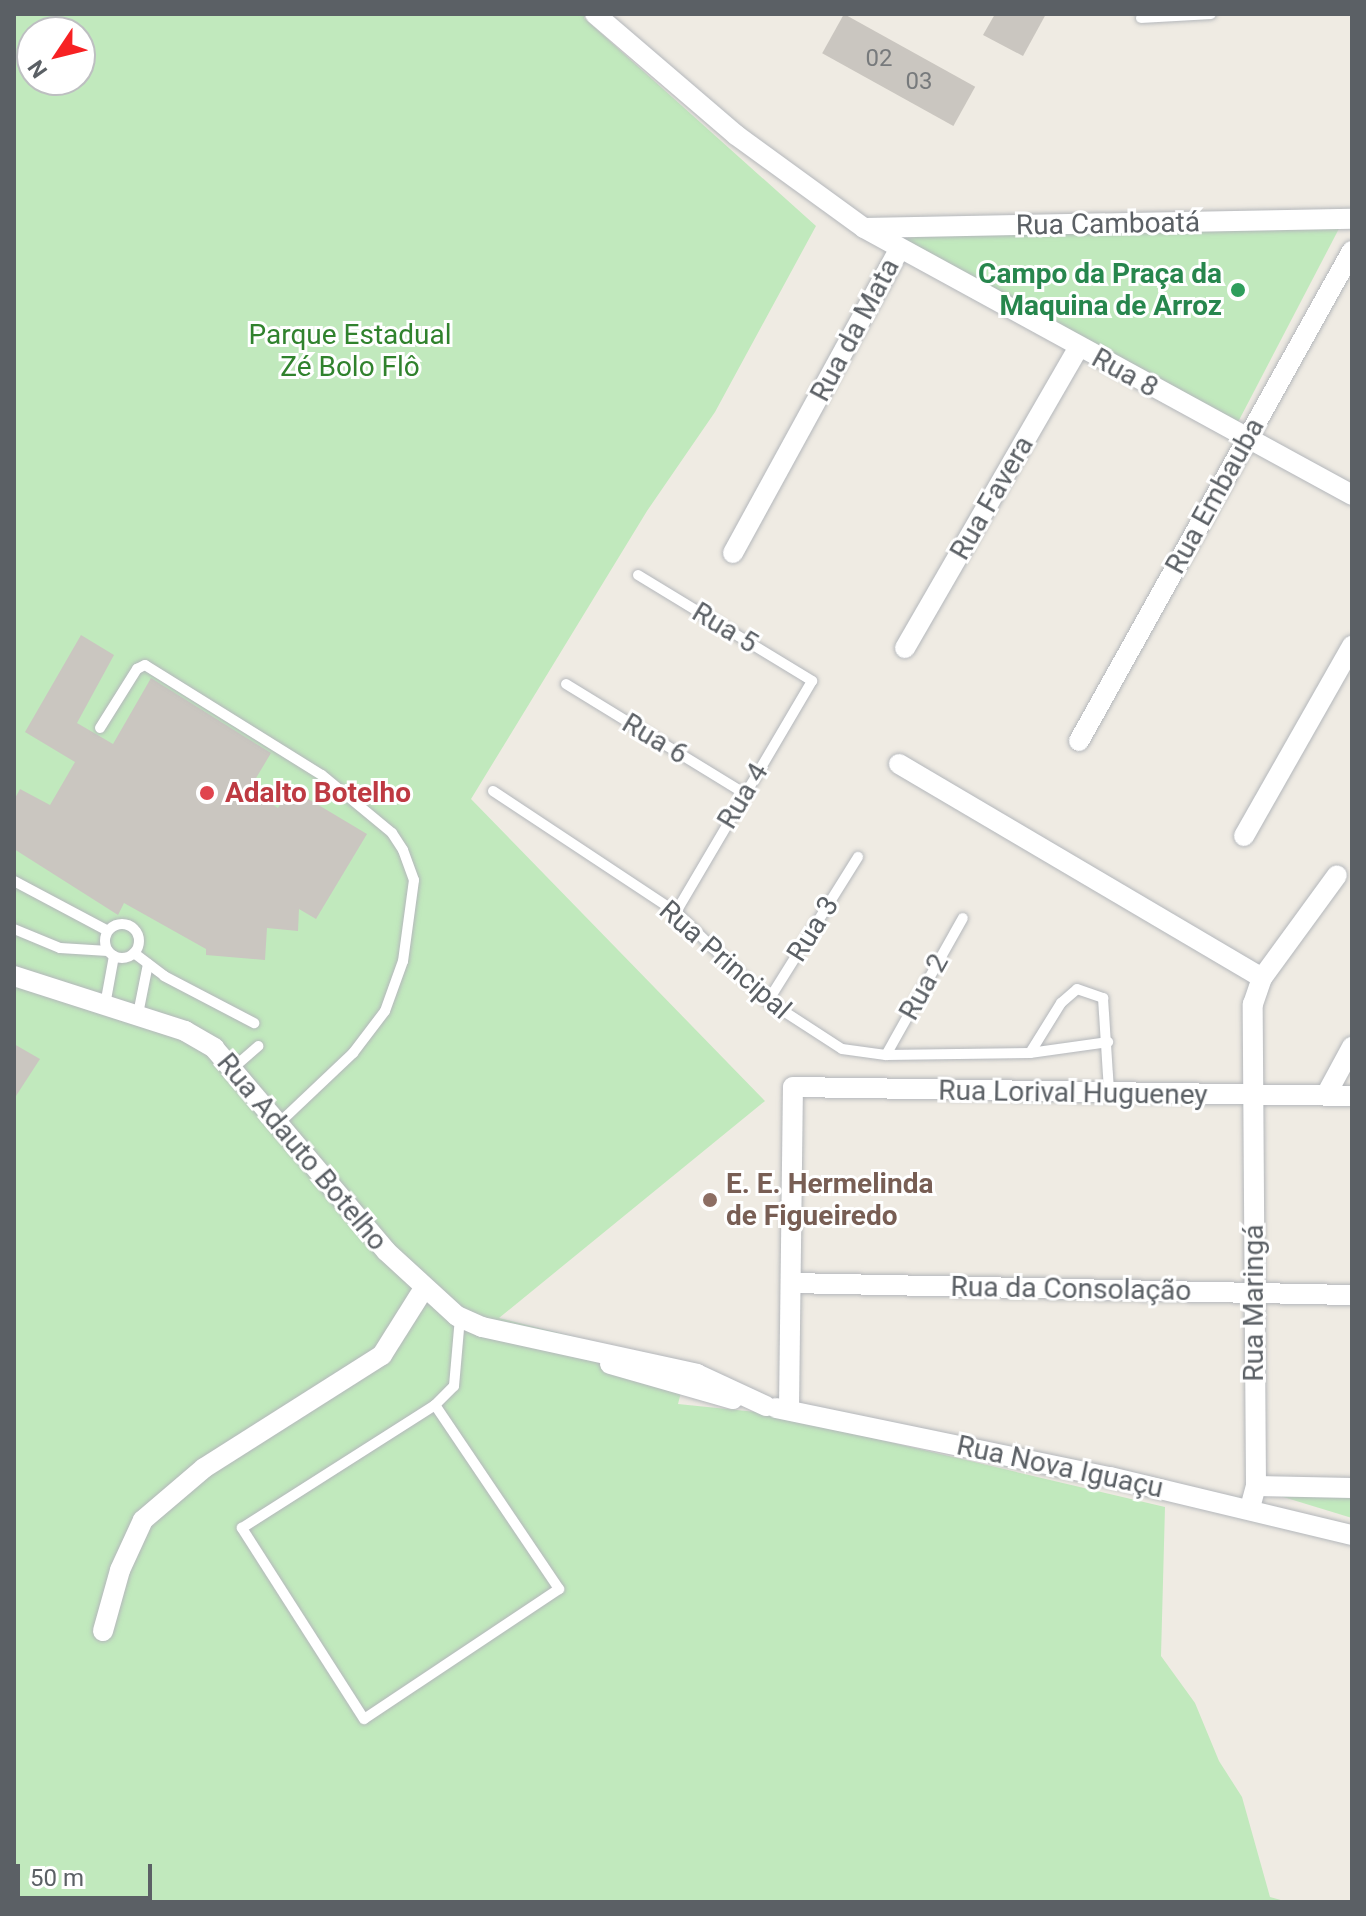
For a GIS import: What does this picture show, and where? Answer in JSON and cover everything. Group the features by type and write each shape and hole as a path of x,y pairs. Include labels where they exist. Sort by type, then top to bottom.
{"street":[{"name":"Rua da Mata","path":"595,14 690,97 864,228 899,250 733,553"},
{"name":"Rua Camboatá","path":"864,228 1352,219"},
{"name":"Rua 8","path":"899,250 1352,495"},
{"name":"Rua Embauba","path":"1079,741 1352,251"},
{"name":"Rua Favera","path":"905,648 1078,348"},
{"path":"1244,836 1352,646"},
{"path":"899,764 1262,978 1337,875"},
{"name":"Rua Adauto Botelho","path":"14,976 138,1014 204,1041 232,1069 277,1125 423,1290 460,1318 482,1327"},
{"name":"Rua Maringá","path":"1250,1508 1256,1486 1252,1293 1257,1098 1253,1004 1262,978"},
{"path":"1326,1095 1352,1047"},
{"name":"Rua Lorival Hugueney","path":"791,1283 793,1087 1109,1092 1257,1098 1352,1096"},
{"path":"789,1410 791,1283"},
{"name":"Rua da Consolação","path":"791,1283 1352,1295"},
{"path":"103,1631 120,1570 143,1520 204,1468 382,1355 423,1290"},
{"name":"Rua Nova Iguaçu","path":"482,1327 697,1374 766,1406 1250,1508 1352,1535"},
{"path":"1256,1486 1352,1488"}],"lane":[{"path":"1141,18 1211,14"},
{"name":"Rua 5","path":"638,575 812,681"},
{"path":"100,728 137,669 145,665 322,775 392,833 403,850 414,880 403,961 385,1011 353,1053 277,1125"},
{"name":"Rua 4","path":"676,912 812,681"},
{"name":"Rua 6","path":"566,684 744,793"},
{"name":"Rua Principal","path":"493,791 676,912 768,1001 842,1049 886,1055 1030,1053 1108,1042"},
{"name":"Rua 3","path":"768,1001 858,857"},
{"path":"14,881 108,931 130,925 140,942 134,953"},
{"name":"Rua 2","path":"886,1055 963,918"},
{"path":"14,929 60,948 134,953 148,964 254,1023"},
{"path":"105,1005 111,953 108,931"},
{"path":"138,1014 148,964"},
{"path":"1030,1053 1061,1003 1077,989 1103,998 1109,1092"},
{"path":"232,1069 258,1046"},
{"path":"435,1405 559,1589 364,1719 242,1528 435,1405 454,1386 460,1318"}],"green space":[{"name":"Parque Estadual Zé Bolo Flô","path":"14,14 586,14 584,18 816,226 715,412 647,511 471,799 765,1101 499,1318 688,1365 678,1404 766,1413 1165,1507 1161,1656 1195,1703 1219,1761 1242,1797 1270,1897 1288,1902 14,1902"},
{"path":"1344,219 1237,424 894,238"},
{"path":"1280,1496 1352,1497 1352,1518"}],"building":[{"path":"844,14 975,87 953,126 822,53"},
{"path":"995,14 1046,14 1023,56 983,35"},
{"path":"81,635 114,655 77,723 113,744 151,678 271,753 249,790 278,808 290,788 367,834 316,919 299,909 298,931 267,928 265,960 206,955 206,949 124,903 118,915 14,849 14,800 20,789 50,805 75,762 25,732"},
{"path":"14,1044 40,1059 14,1099"}],"place":[{"name":"Campo da Praça da Maquina de Arroz","path":"1238,290"},
{"name":"Adalto Botelho","path":"207,793"},
{"name":"E. E. Hermelinda de Figueiredo","path":"710,1200"}]}
